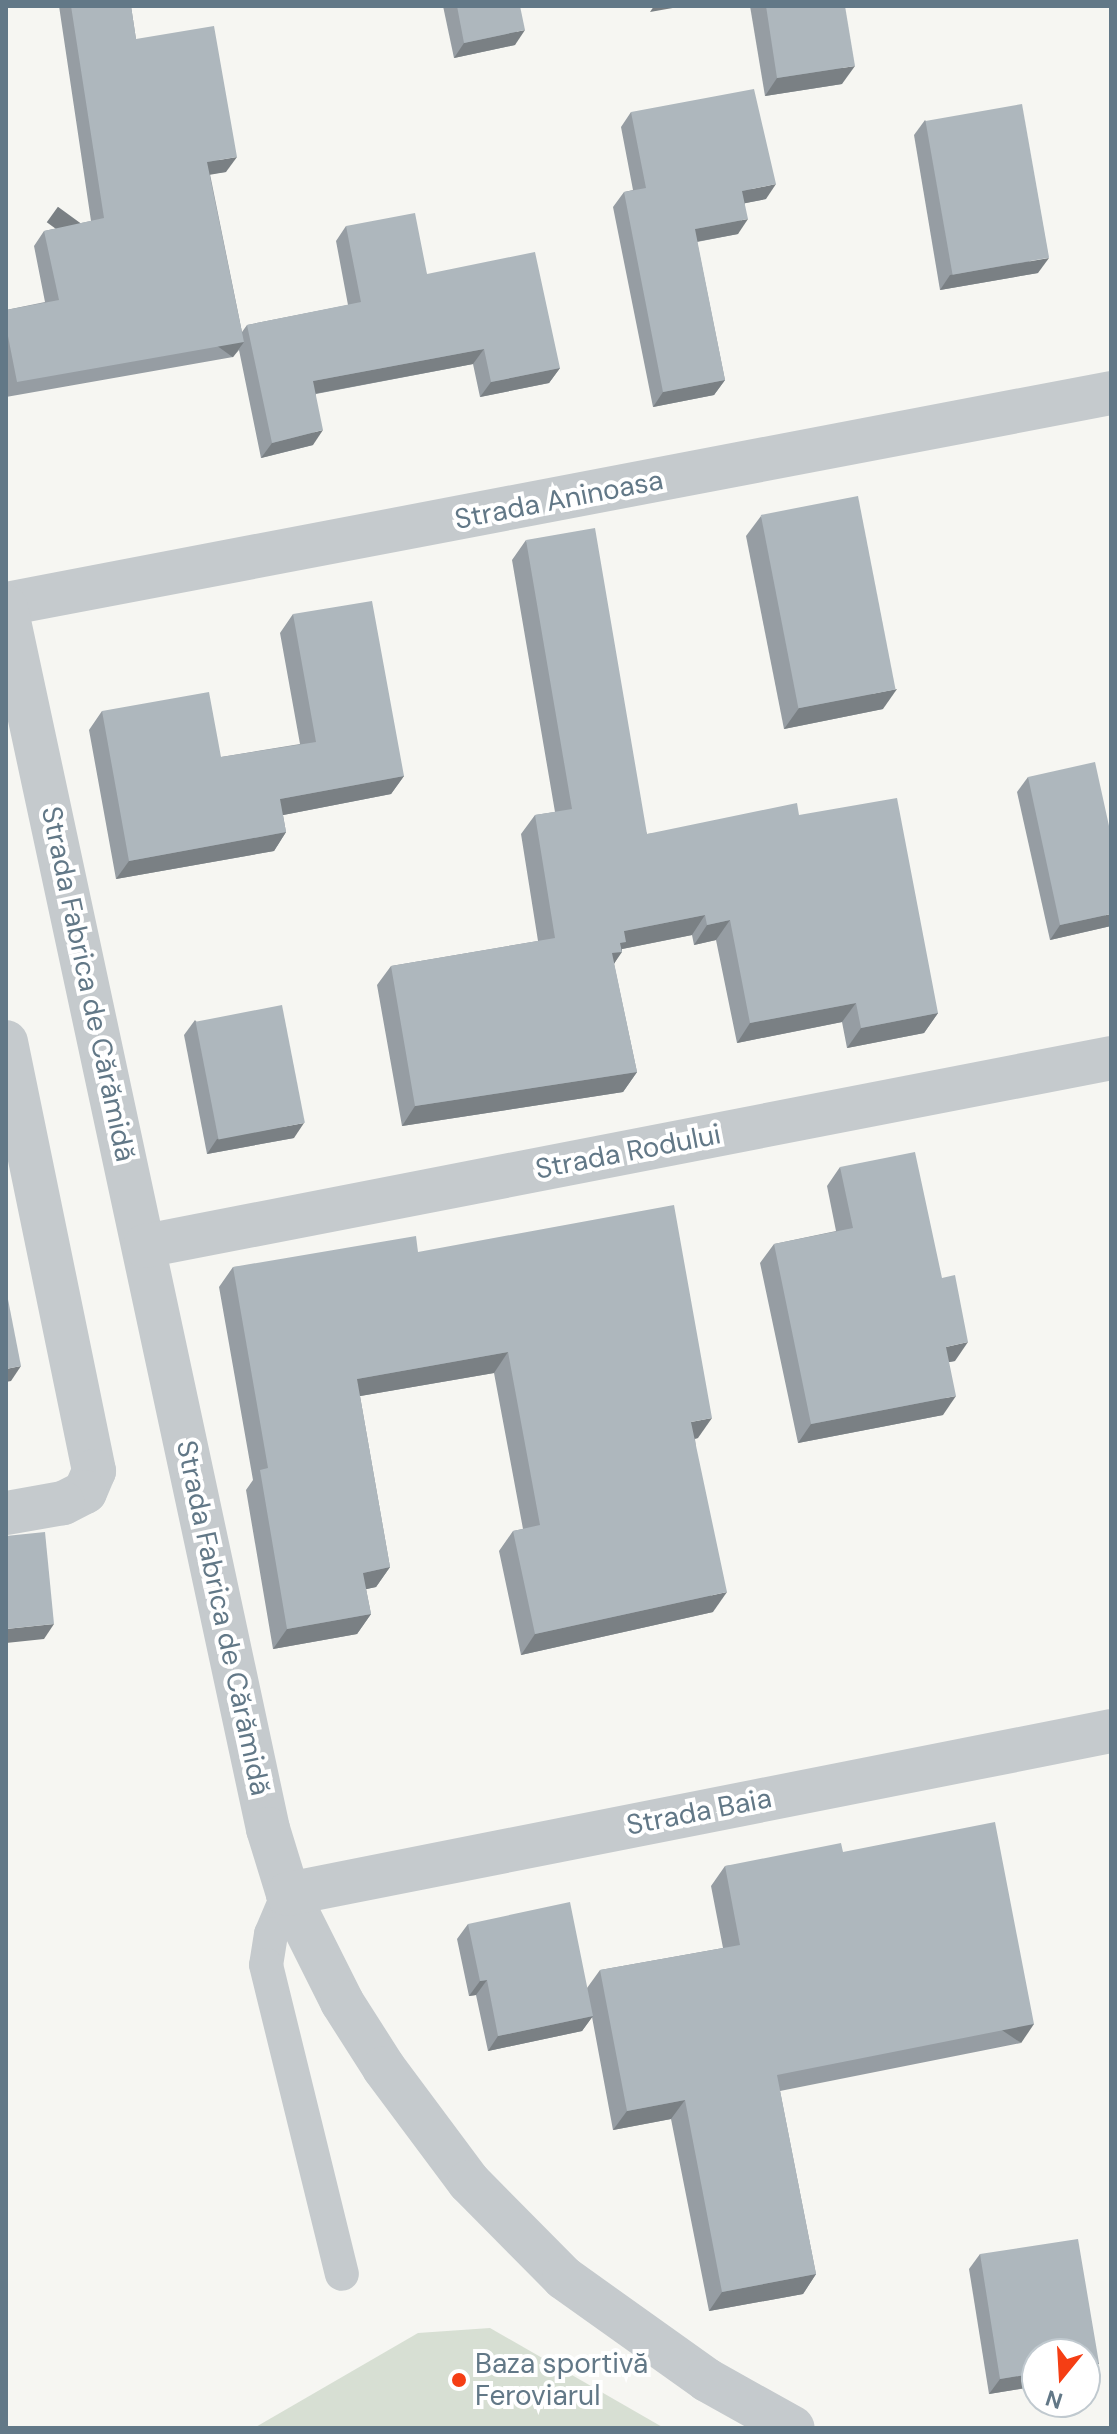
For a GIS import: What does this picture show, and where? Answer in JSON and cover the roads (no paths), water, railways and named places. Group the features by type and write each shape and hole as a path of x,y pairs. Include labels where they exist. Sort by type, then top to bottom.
{"street":[{"name":"Strada Aninoasa","path":"6,606 1111,393"},
{"name":"Strada Fabrica de Cărămidă","path":"6,606 268,1829 288,1894 375,2055 469,2182 564,2278 707,2380 793,2428"},
{"path":"6,1042 94,1471 85,1492 63,1503 6,1513"},
{"name":"Strada Rodului","path":"145,1246 1111,1058"},
{"name":"Strada Baia","path":"288,1894 1111,1731"}],"lane":[{"path":"288,1894 271,1934 266,1965 342,2274"}],"place":[{"name":"Baza sportivă Feroviarul","path":"459,2380"}]}
